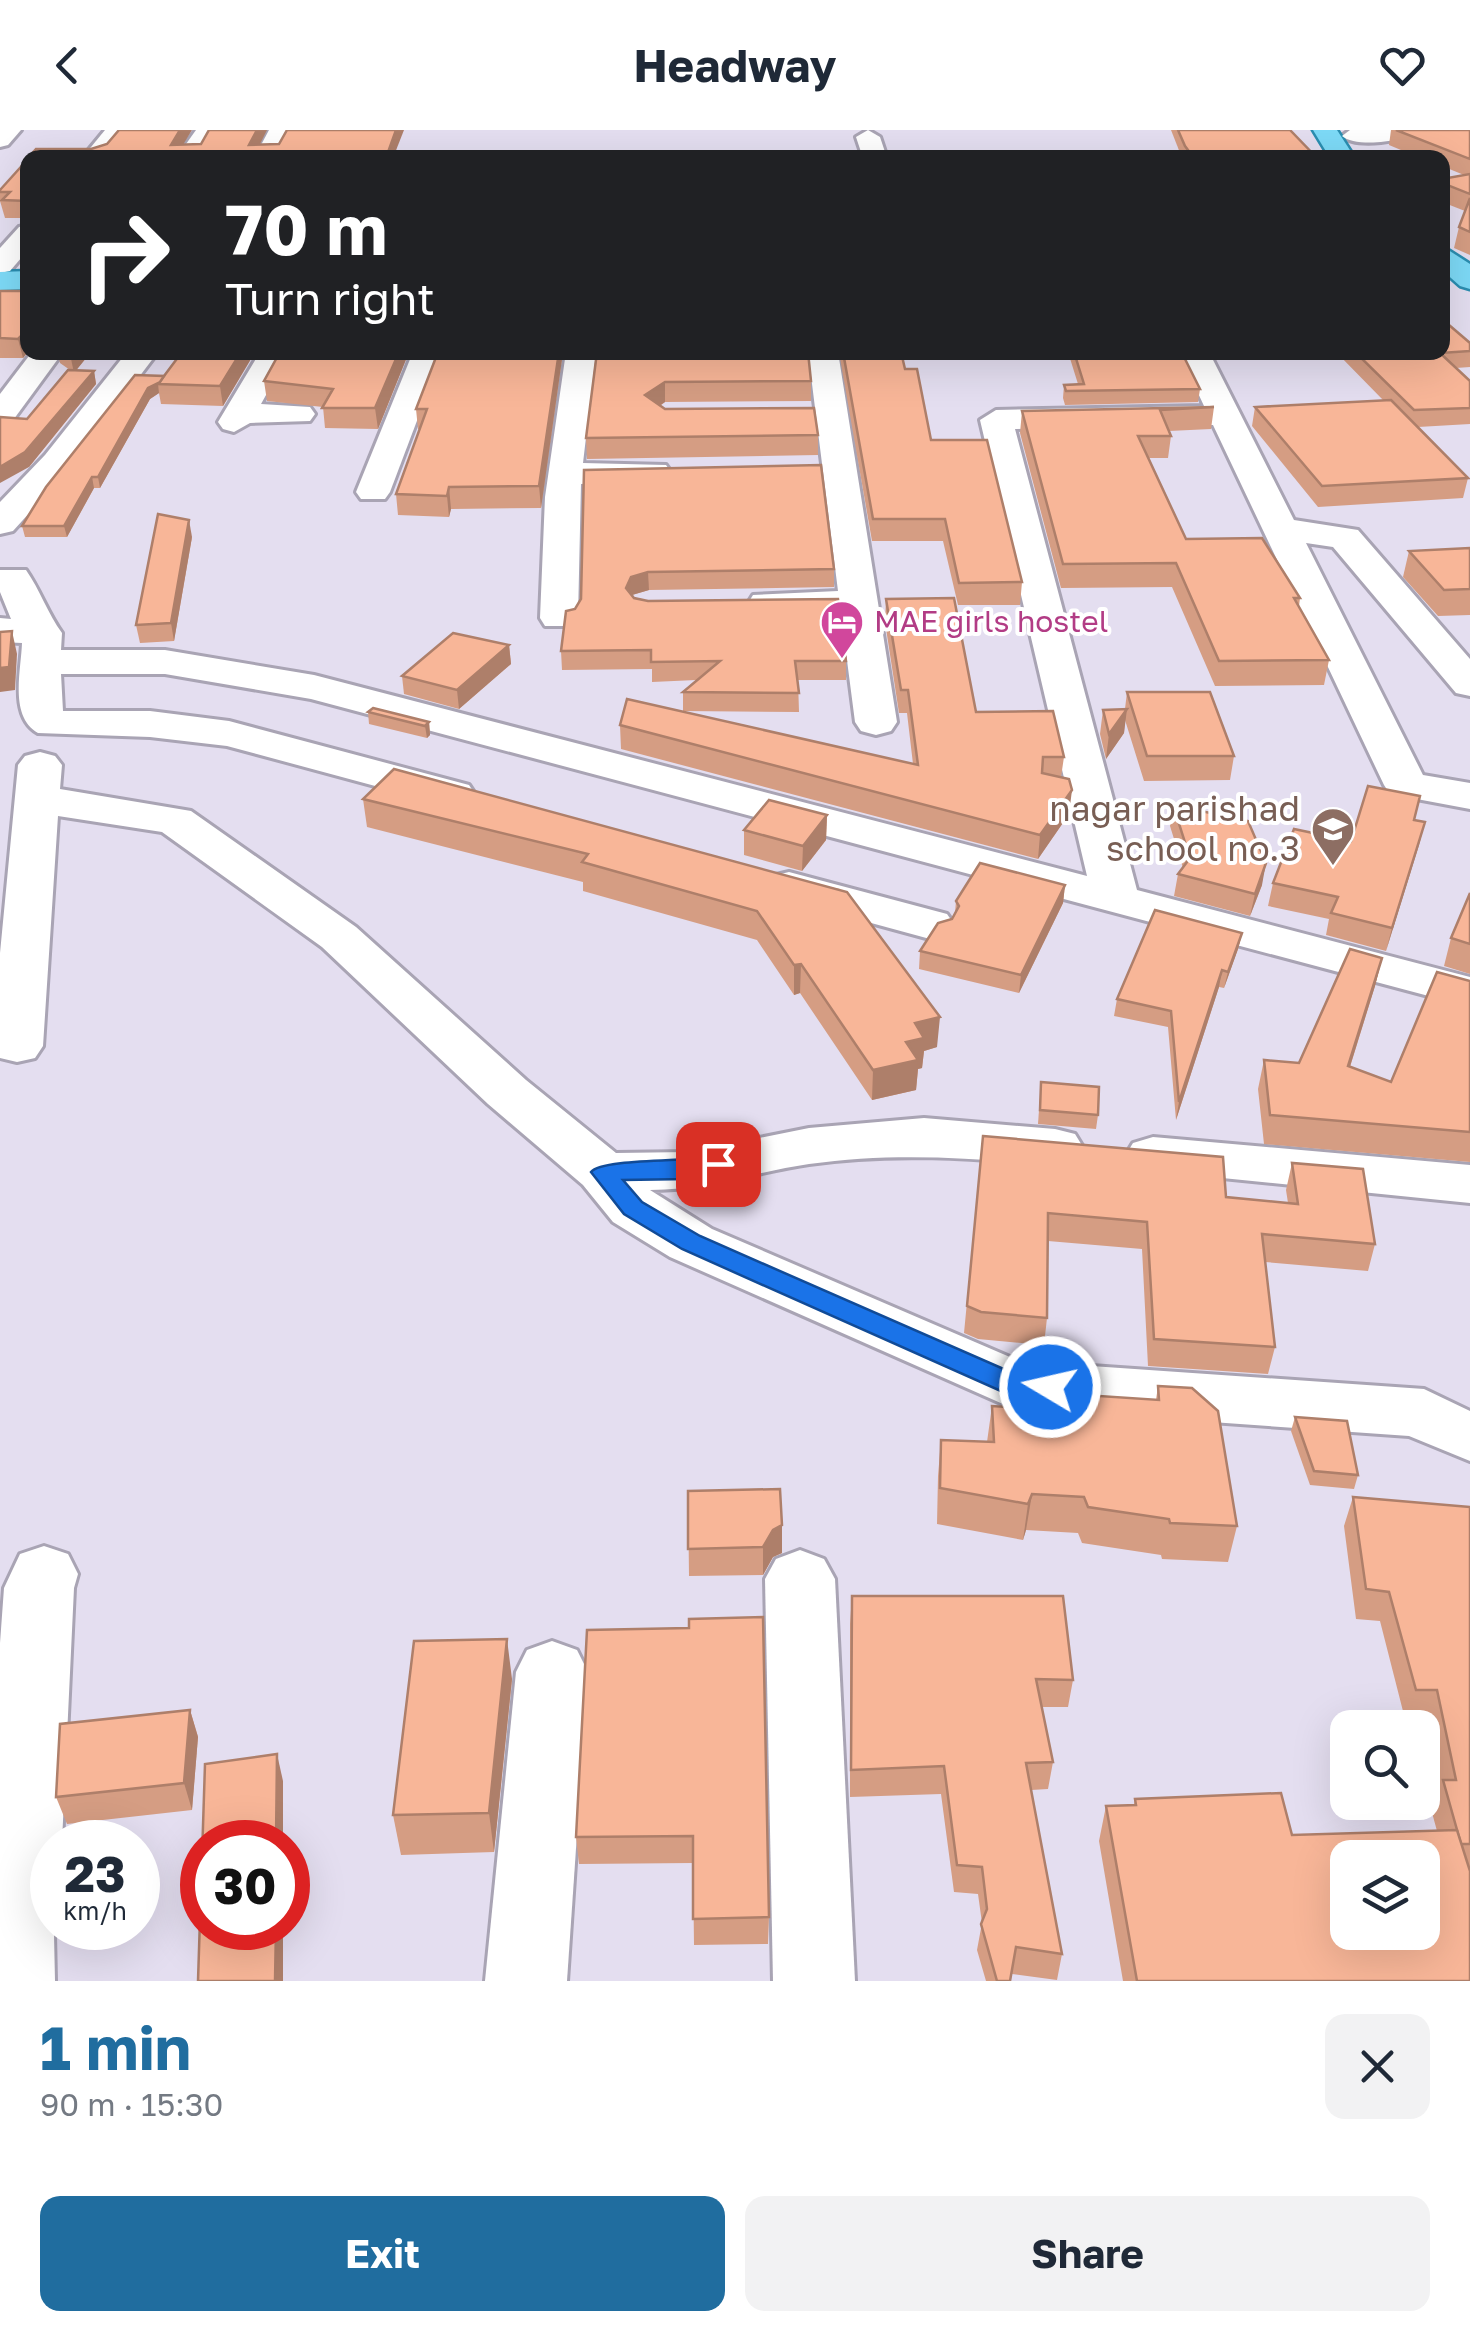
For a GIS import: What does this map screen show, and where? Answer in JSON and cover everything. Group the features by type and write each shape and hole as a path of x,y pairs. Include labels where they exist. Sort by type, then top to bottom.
{"main road":[{"path":"1324,130 1354,145"},
{"path":"1450,269 1470,305"}],"street":[{"path":"0,140 9,130"},
{"path":"101,150 118,130"},
{"path":"1354,145 1408,130"},
{"path":"0,266 20,243"},
{"path":"0,416 42,360"},
{"path":"0,523 58,462 137,360"},
{"path":"270,360 237,418 298,414"},
{"path":"373,492 425,360"},
{"path":"559,618 565,474 580,360"},
{"path":"824,360 876,722"},
{"path":"1198,360 1406,785 1470,796"},
{"path":"794,414 831,414"},
{"path":"1116,899 996,420 1228,416"},
{"path":"800,470 838,470"},
{"path":"565,474 682,472"},
{"path":"1283,530 1345,538 1470,684"},
{"path":"13,578 44,719 17,1046"},
{"path":"756,603 859,602"},
{"path":"26,641 314,687 1470,992"},
{"path":"44,719 66,727 150,724 228,734 494,806"},
{"path":"38,799 174,821 339,937 507,1092 604,1172 633,1208 691,1242 1012,1384 1424,1413 1440,1426 1470,1436"},
{"path":"740,872 930,924"},
{"path":"604,1172 688,1171 808,1146 924,1136 1470,1184"},
{"path":"14,1981 15,1763 44,1574"},
{"path":"800,1579 814,1981"},
{"path":"526,1981 552,1672"}],"building":[{"path":"119,130 180,130 171,145 201,144 209,130 257,130 249,145 279,144 287,130 396,130 389,150 35,150 91,149 107,144"},
{"path":"1178,130 1290,130 1309,150 1188,150"},
{"path":"1396,130 1470,130 1470,159"},
{"path":"20,168 20,201 2,200 10,192 0,190"},
{"path":"1470,174 1470,194 1450,186 1450,178"},
{"path":"1470,198 1470,232 1459,227"},
{"path":"0,291 20,291 20,337 0,338"},
{"path":"1450,326 1470,343 1470,351 1450,352"},
{"path":"176,360 236,360 220,386 158,384"},
{"path":"276,360 396,360 375,408 322,408 333,389 264,381"},
{"path":"435,360 558,360 539,486 449,487 447,496 396,494 427,409 416,409"},
{"path":"596,360 809,360 811,381 665,382 645,395 665,409 814,408 818,435 586,438"},
{"path":"844,360 903,360 905,369 917,369 931,440 987,440 1022,582 959,583 945,519 873,519"},
{"path":"1076,360 1186,360 1200,389 1066,391 1064,385 1084,384"},
{"path":"1363,360 1448,360 1470,381 1470,408 1414,410"},
{"path":"68,370 94,371 25,452 0,467 0,417 27,419"},
{"path":"135,375 164,376 148,388 98,477 92,477 64,526 22,526 46,487"},
{"path":"1391,400 1468,478 1322,486 1255,407"},
{"path":"1214,407 1160,410 1171,436 1138,436 1186,539 1262,538 1300,598 1294,598 1329,660 1219,661 1176,563 1063,564 1022,411"},
{"path":"821,465 834,569 648,572 631,577 626,588 634,598 648,601 838,599 846,661 795,661 799,693 683,692 720,661 651,662 651,650 561,651 566,611 575,609 581,599 584,470"},
{"path":"158,514 189,520 171,623 136,625"},
{"path":"1470,548 1470,589 1444,590 1409,551"},
{"path":"954,598 976,712 1053,711 1064,757 1043,757 1042,773 1069,779 1072,790 1040,835 620,725 627,699 918,765 908,690 901,690 886,599"},
{"path":"12,631 9,667 0,668 0,632"},
{"path":"453,633 509,645 457,690 402,676"},
{"path":"1127,692 1210,692 1234,756 1147,756"},
{"path":"373,708 429,722 425,726 368,712"},
{"path":"1127,709 1109,734 1103,710"},
{"path":"394,769 847,892 940,1017 915,1023 924,1038 906,1042 918,1060 873,1070 801,964 794,965 757,911 582,862 588,854 363,799"},
{"path":"1368,786 1420,796 1414,820 1425,822 1392,928 1331,913 1338,897 1273,883 1294,829 1351,841"},
{"path":"769,800 827,815 803,846 744,830"},
{"path":"1173,805 1248,821 1266,863 1255,894 1178,874 1190,858"},
{"path":"980,863 1065,885 1021,975 920,951 938,923 952,919 959,906 956,901"},
{"path":"1470,893 1470,944 1451,938"},
{"path":"1155,910 1242,933 1228,972 1222,970 1179,1102 1171,1011 1117,999"},
{"path":"1350,949 1382,958 1348,1066 1391,1082 1437,972 1470,981 1470,1132 1270,1115 1264,1060 1299,1063"},
{"path":"1041,1082 1099,1087 1098,1115 1040,1110"},
{"path":"983,1136 1223,1157 1226,1197 1298,1204 1292,1163 1363,1169 1375,1244 1262,1234 1275,1347 1154,1339 1147,1222 1048,1213 1047,1318 981,1312 967,1306"},
{"path":"1158,1386 1192,1388 1218,1411 1237,1526 1170,1523 1169,1519 1088,1507 1084,1497 1032,1494 1028,1504 940,1488 941,1440 994,1442 992,1406 1007,1407 1008,1390 1159,1400"},
{"path":"1295,1417 1347,1421 1358,1475 1314,1471"},
{"path":"780,1489 782,1525 773,1530 763,1547 688,1549 688,1491"},
{"path":"1353,1497 1470,1507 1470,1844 1461,1844 1443,1780 1456,1780 1437,1690 1416,1690 1389,1592 1366,1589"},
{"path":"852,1596 1063,1596 1073,1680 1036,1679 1053,1762 1026,1763 1062,1954 1016,1947 1010,1981 997,1981 981,1924 987,1909 982,1867 957,1865 944,1766 851,1770"},
{"path":"763,1617 769,1917 693,1919 693,1836 576,1837 587,1630 689,1628 689,1619"},
{"path":"507,1639 489,1813 393,1815 414,1641"},
{"path":"190,1710 184,1783 56,1797 60,1724"},
{"path":"277,1754 276,1820 203,1820 205,1764"},
{"path":"1281,1793 1292,1835 1457,1830 1470,1871 1470,1981 1137,1981 1106,1806 1136,1805 1135,1799"},
{"path":"199,1950 276,1950 275,1981 198,1981"}],"place":[{"name":"MAE girls hostel","path":"842,660"},
{"name":"nagar parishad school no.3","path":"1333,867"}],"route":[{"path":"718,1164 688,1171 604,1172 633,1208 691,1242 1012,1384 1050,1387"}]}
